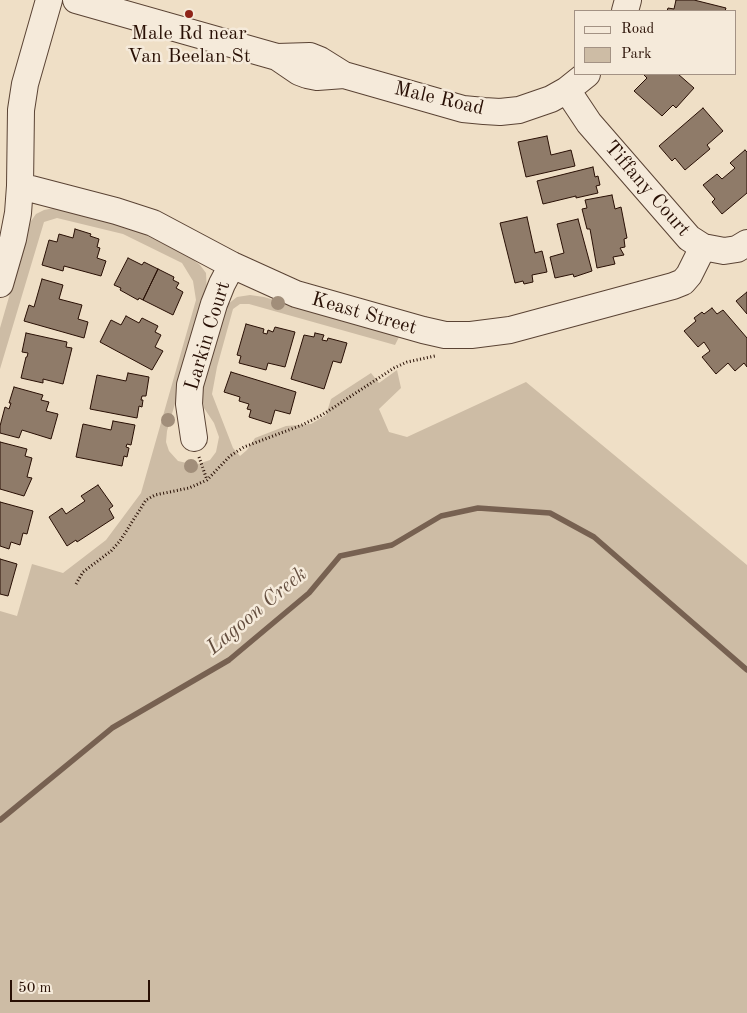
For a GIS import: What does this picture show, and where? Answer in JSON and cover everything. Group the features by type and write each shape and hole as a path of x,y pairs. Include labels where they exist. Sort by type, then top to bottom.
{"street":[{"path":"0,284 13,239 18,213 21,110 25,84 49,0"},
{"name":"Male Road","path":"76,0 277,57 299,72 307,75 317,77 344,75 463,108 484,111 519,110 551,99 586,75"},
{"name":"Tiffany Court","path":"566,90 589,123 689,238 703,248 724,251 737,249 747,243"},
{"name":"Keast Street","path":"20,186 116,211 153,223 232,265 296,294 445,335 471,335 510,330 673,286 683,282 689,275 703,248"},
{"name":"Larkin Court","path":"194,438 189,404 190,384 214,304 232,265"}],"path":[{"path":"76,584 83,572 111,551 120,541 142,506 151,498 166,492 188,488 207,480 230,456 244,447 302,425 322,415 394,368 407,362 436,356"}],"green space":[{"path":"54,208 64,209 140,232 191,258 206,273 207,292 167,431 166,442 169,451 178,461 195,465 210,460 216,452 219,437 214,423 204,408 201,392 228,304 237,297 250,295 264,297 399,337 395,345 249,304 240,304 233,309 217,367 212,394 233,448 240,456 247,450 255,438 286,426 311,424 326,415 331,399 371,373 379,383 397,370 401,388 379,409 389,432 407,437 526,382 747,565 747,1013 0,1013 0,611 17,616 32,564 63,573 106,540 141,493 196,300 193,281 182,263 123,234 57,218 44,222 0,369 0,328 31,221 36,214"}],"building":[{"path":"676,0 694,0 726,8 725,10 667,10 668,8 674,9"},
{"path":"644,75 679,75 694,88 676,108 673,105 662,116 634,91 647,78"},
{"path":"703,108 723,131 707,145 710,149 685,170 675,158 672,161 659,146"},
{"path":"547,136 551,155 571,150 575,166 526,177 518,142"},
{"path":"745,150 747,152 747,193 722,214 712,202 715,199 703,185 717,174 722,179 735,168 730,163"},
{"path":"593,167 595,177 598,176 600,185 596,186 598,193 543,204 537,181"},
{"path":"612,195 615,209 621,207 627,238 624,239 625,247 620,248 624,255 613,257 615,264 597,268 590,229 587,229 582,209 587,208 585,200"},
{"path":"527,217 535,253 542,251 547,272 532,275 533,282 524,284 523,281 515,283 500,223"},
{"path":"578,219 592,271 574,277 573,274 555,278 550,257 564,253 557,224"},
{"path":"75,229 91,234 90,236 99,239 97,247 100,248 97,258 106,261 101,276 64,266 63,271 42,265 49,240 57,242 59,234 73,238"},
{"path":"128,258 142,265 144,262 158,269 143,300 139,298 138,300 114,285"},
{"path":"158,269 174,277 173,280 179,283 176,288 183,292 173,315 143,300"},
{"path":"42,279 63,285 59,299 82,305 78,319 88,322 84,338 24,321 29,305 34,307"},
{"path":"747,292 747,314 736,301"},
{"path":"712,308 717,314 723,310 747,338 747,367 744,363 735,371 728,363 716,374 702,357 710,351 704,342 698,347 684,331 696,321 694,318"},
{"path":"126,316 139,323 142,318 158,326 155,332 161,335 155,347 163,351 152,370 100,342 111,320 121,325"},
{"path":"246,324 264,329 263,333 267,334 268,330 273,332 275,327 295,332 285,367 268,363 266,370 239,363 241,356 237,355"},
{"path":"26,333 67,342 66,347 72,348 63,384 43,379 43,383 21,378 28,353 22,352"},
{"path":"315,333 324,335 322,340 327,341 328,338 347,343 341,363 333,361 324,389 291,379 304,335 314,337"},
{"path":"231,372 296,392 290,414 275,410 271,424 249,417 251,410 247,409 249,404 239,401 240,397 224,392"},
{"path":"128,373 149,377 146,396 142,396 142,407 139,406 137,418 90,409 97,375 126,381"},
{"path":"14,387 43,395 41,400 49,402 46,411 58,414 51,439 22,430 19,438 0,433 5,407 9,409"},
{"path":"113,421 135,425 131,445 127,444 126,447 129,448 127,457 124,456 122,466 76,457 83,424 111,430"},
{"path":"0,442 27,449 25,456 32,458 27,477 32,478 24,496 0,489"},
{"path":"98,485 113,506 109,509 114,518 77,542 76,540 67,546 49,517 62,508 66,514 85,501 81,496"},
{"path":"0,502 33,511 27,534 23,533 20,545 11,542 9,549 0,546"},
{"path":"0,559 17,564 8,596 0,594"}],"waterway":[{"name":"Lagoon Creek","path":"0,820 112,728 229,660 309,593 340,556 392,545 441,516 478,508 550,513 594,537 747,670"}],"place":[{"name":"Male Rd near Van Beelan St","path":"189,14"}]}
